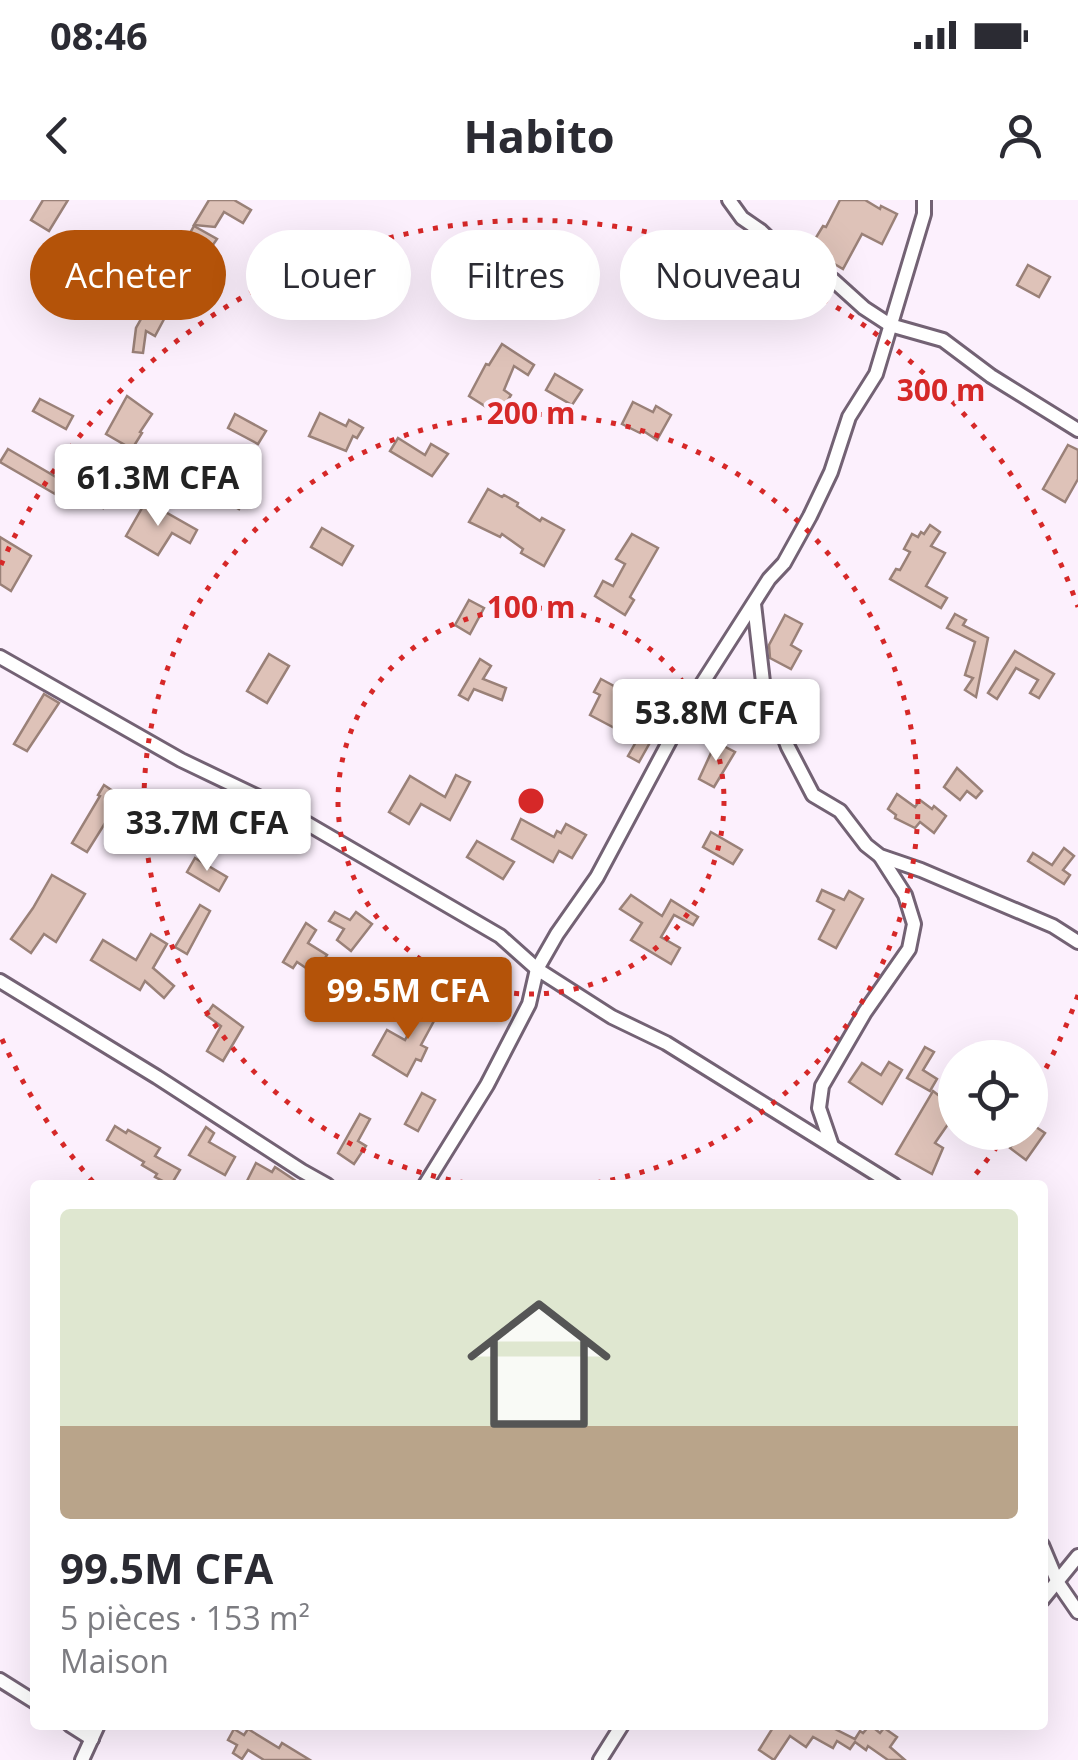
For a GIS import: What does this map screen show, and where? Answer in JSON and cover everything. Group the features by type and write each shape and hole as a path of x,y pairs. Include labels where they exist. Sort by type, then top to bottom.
{"street":[{"path":"729,200 742,218 780,249 833,280 864,308 890,325 942,340 1078,430"},
{"path":"428,1180 488,1085 528,1004 537,969 556,934 597,877 692,701 769,579 784,563 810,516 831,472 849,417 876,374 924,214 924,200"},
{"path":"754,604 762,682 799,771 813,795 840,811 866,845 880,856 905,895 914,924 909,949 865,1012 822,1086 819,1108 832,1146"},
{"path":"0,656 181,760 277,806 500,936 537,969 612,1017 666,1043 886,1180"},
{"path":"880,856 1052,926 1078,942"},
{"path":"0,981 318,1180"},
{"path":"1048,1591 1078,1556"},
{"path":"1048,1559 1078,1612"},
{"path":"0,1680 30,1699"},
{"path":"78,1730 92,1739"},
{"path":"85,1759 96,1730"},
{"path":"600,1760 619,1730"}],"building":[{"path":"43,200 68,200 50,230 31,220"},
{"path":"209,200 234,200 251,210 243,223 224,212 215,227 194,225"},
{"path":"840,200 865,200 897,214 882,244 862,234 843,269 837,265 837,230 821,230"},
{"path":"1028,265 1050,277 1039,297 1017,285"},
{"path":"140,320 164,320 155,336 146,331 143,353 133,352"},
{"path":"502,344 534,365 528,375 514,366 504,390 511,395 499,415 469,396"},
{"path":"555,374 582,390 572,405 546,390"},
{"path":"127,396 152,414 132,449 106,434"},
{"path":"40,399 73,416 66,429 33,411"},
{"path":"633,402 653,412 656,406 671,415 657,440 622,424"},
{"path":"320,413 346,426 349,420 363,428 357,438 353,436 346,451 309,436"},
{"path":"235,414 266,431 258,444 228,428"},
{"path":"398,438 425,455 431,444 448,454 432,476 390,451"},
{"path":"1068,445 1078,450 1078,479 1065,502 1043,489"},
{"path":"8,449 63,481 76,460 117,482 103,508 79,493 72,502 0,462"},
{"path":"227,479 249,492 239,509 217,497"},
{"path":"488,489 518,503 540,521 542,518 564,530 544,566 521,553 523,549 502,534 500,537 469,522"},
{"path":"146,501 197,530 190,543 172,533 158,555 126,536"},
{"path":"930,525 940,532 931,546 945,553 926,586 947,598 941,608 890,579 910,552 904,549 912,534 924,534"},
{"path":"322,528 353,546 342,565 311,547"},
{"path":"632,534 658,548 630,597 634,600 625,615 595,596 603,581 613,586 625,564 616,559"},
{"path":"0,537 31,556 11,591 0,584"},
{"path":"469,600 484,608 470,634 455,625"},
{"path":"955,614 966,620 963,625 988,638 976,697 965,690 973,678 965,675 975,642 947,628"},
{"path":"785,615 802,624 791,645 801,651 791,669 770,658 769,645"},
{"path":"1015,651 1054,674 1039,698 1030,693 1038,680 1016,668 997,699 988,693"},
{"path":"269,654 289,666 267,703 247,691"},
{"path":"480,659 491,666 483,679 506,688 502,700 474,689 468,700 459,695"},
{"path":"601,679 666,714 639,762 628,756 637,740 590,715 600,695 594,692"},
{"path":"44,694 59,703 27,751 14,744"},
{"path":"716,742 735,752 714,787 699,779"},
{"path":"957,768 982,791 976,798 967,791 960,800 944,787"},
{"path":"456,775 470,782 450,820 421,804 409,824 389,812 410,776 445,797"},
{"path":"104,785 122,797 114,810 127,818 121,828 107,820 87,852 72,843"},
{"path":"897,794 915,807 920,800 946,816 934,833 920,822 915,828 895,818 888,809"},
{"path":"521,819 554,837 566,824 586,835 572,858 559,851 553,862 512,839"},
{"path":"711,832 742,850 733,864 703,847"},
{"path":"477,841 514,862 503,879 467,857"},
{"path":"1064,848 1074,856 1063,870 1070,875 1064,884 1028,861 1033,853 1052,865"},
{"path":"195,858 227,877 219,891 187,872"},
{"path":"52,875 85,894 56,942 44,934 31,953 11,939"},
{"path":"822,890 844,900 849,891 863,899 836,948 819,939 834,910 817,901"},
{"path":"631,895 662,916 671,900 698,917 693,925 674,915 661,937 680,948 671,964 631,940 642,923 620,909"},
{"path":"200,905 210,911 187,954 175,947"},
{"path":"335,912 350,920 356,912 372,924 351,951 337,940 344,929 329,921"},
{"path":"306,923 316,930 308,943 327,955 315,974 297,962 293,968 283,962"},
{"path":"151,934 167,944 153,968 174,986 164,998 145,981 140,990 91,960 103,940 136,960"},
{"path":"426,1000 441,1008 421,1045 427,1048 421,1061 416,1059 407,1076 373,1055 387,1030 405,1040"},
{"path":"213,1005 243,1027 223,1061 207,1051 221,1026 206,1015"},
{"path":"925,1047 934,1052 923,1070 937,1079 930,1091 907,1078"},
{"path":"889,1062 902,1070 882,1104 849,1082 862,1063 881,1075"},
{"path":"933,1091 938,1095 935,1143 942,1150 932,1174 896,1154"},
{"path":"422,1093 435,1100 418,1131 405,1124"},
{"path":"360,1114 370,1119 358,1141 366,1146 354,1164 338,1153"},
{"path":"115,1126 126,1133 128,1130 160,1148 155,1156 180,1170 174,1180 161,1180 142,1165 144,1162 107,1140"},
{"path":"206,1127 214,1133 209,1142 235,1157 225,1175 189,1155"},
{"path":"1013,1150 1033,1150 1026,1160"},
{"path":"256,1163 272,1172 275,1167 294,1180 248,1180"},
{"path":"233,1730 244,1735 250,1730 279,1748 282,1743 310,1760 264,1760 248,1750 242,1759 233,1753 237,1745 228,1740"},
{"path":"772,1730 837,1730 855,1739 860,1731 887,1730 897,1737 890,1747 905,1760 888,1760 855,1742 850,1749 837,1741 833,1748 813,1737 806,1747 790,1736 774,1760 759,1750"}]}
